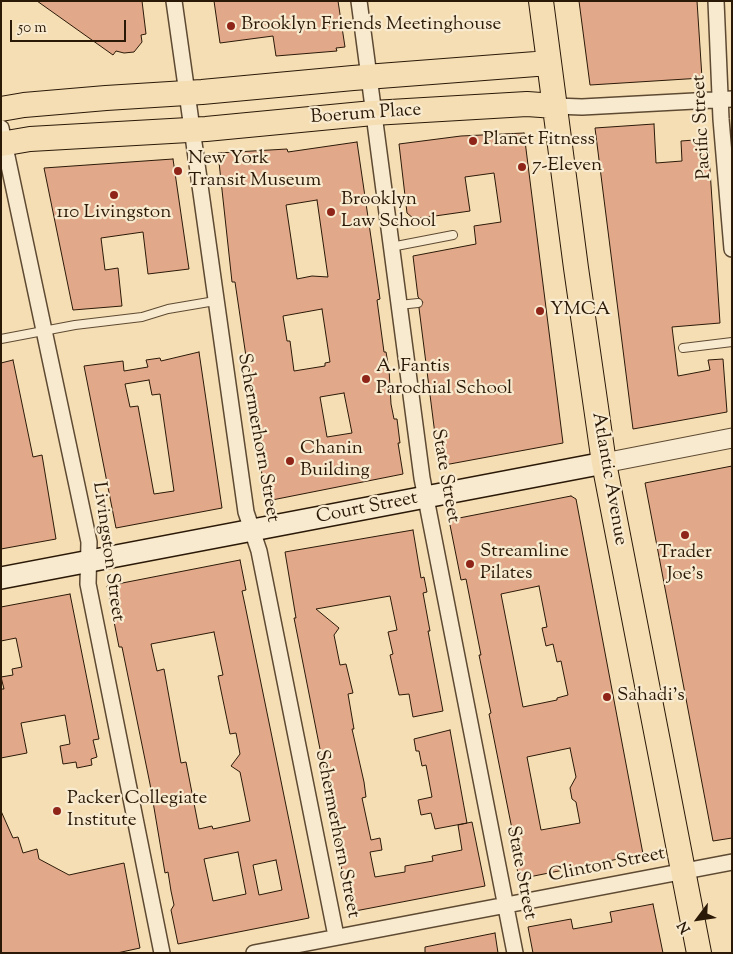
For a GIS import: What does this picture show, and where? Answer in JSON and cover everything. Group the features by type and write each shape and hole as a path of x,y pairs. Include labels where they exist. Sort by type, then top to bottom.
{"main road":[{"name":"Atlantic Avenue","path":"541,1 604,463 699,953"},
{"name":"Boerum Place","path":"1,109 24,104 186,93 549,63"},
{"name":"Boerum Place","path":"2,138 30,139 192,129 527,104 555,106"},
{"name":"Court Street","path":"1,578 604,463"}],"street":[{"name":"Schermerhorn Street","path":"174,1 246,512 259,551 336,936"},
{"name":"State Street","path":"359,1 391,247 427,498 515,953"},
{"name":"Pacific Street","path":"716,1 726,99 732,250"},
{"name":"Boerum Place","path":"555,106 582,107 726,99"},
{"name":"Livingston Street","path":"2,138 46,330 89,542 88,584 162,953"},
{"name":"Court Street","path":"604,463 732,438"},
{"name":"Clinton Street","path":"254,953 732,862"}],"lane":[{"path":"391,247 453,235"},
{"path":"1,339 46,330 142,317 168,309 215,301"},
{"path":"399,305 418,302"},
{"path":"683,348 732,342"}],"building":[{"path":"37,1 142,1 146,34 141,35 142,42 134,52 124,53 116,51 113,55"},
{"path":"214,1 338,1 345,47 336,48 337,51 276,56 273,36 220,43"},
{"path":"579,1 697,1 702,78 590,85"},
{"path":"654,124 656,163 682,161 681,141 708,139 720,323 672,327 678,376 710,370 708,360 723,359 727,412 633,429 595,128"},
{"path":"524,133 563,443 439,466 419,308 423,302 418,297 413,256 476,244 474,226 501,222 494,173 465,177 470,211 414,219 407,213 399,144 461,136"},
{"path":"357,142 380,299 377,300 384,352 386,352 389,369 391,404 394,419 397,419 400,443 398,443 403,474 267,501 254,432 257,431 235,282 232,282 218,153 287,149 288,152","holes":["317,200 328,277 312,276 297,279 286,205","322,309 330,362 325,363 325,366 294,371 290,341 287,341 283,316","344,393 352,433 327,437 320,397"]},
{"name":"110 Livingston","path":"173,159 189,269 148,274 143,232 101,238 105,270 118,268 122,306 73,310 44,168"},
{"path":"199,352 222,508 116,528 84,366 123,361 124,371 148,367 146,360 160,358 161,361","holes":["149,380 152,395 160,394 174,491 154,494 138,406 130,407 125,384"]},
{"path":"13,360 33,457 42,455 56,539 1,549 1,363"},
{"path":"732,466 732,838 713,841 645,483"},
{"path":"571,496 576,499 643,854 519,879 511,835 513,834 479,655 481,655 466,579 461,580 449,520","holes":["539,586 547,627 542,628 546,646 553,644 557,662 561,661 568,695 557,698 557,700 523,707 501,594","570,748 576,777 570,788 572,799 576,802 580,823 541,830 527,757"]},
{"path":"413,530 421,578 424,577 427,592 423,593 430,631 428,631 443,711 413,717 409,694 399,695 390,655 393,654 388,632 397,630 390,596 316,609 339,628 334,635 340,665 346,664 353,693 348,694 354,729 352,729 364,782 366,797 362,798 371,840 380,838 382,850 370,852 375,877 405,872 405,866 433,861 432,856 462,850 458,825 472,822 485,886 350,912 340,860 342,860 294,618 296,618 285,552"},
{"path":"240,560 246,590 242,591 309,918 178,944 171,910 174,905 168,872 165,873 150,784 122,647 119,647 107,586","holes":["214,632 223,675 218,676 230,734 236,733 240,754 231,766 240,772 250,821 213,829 212,826 199,829 186,762 181,763 164,669 157,671 151,644","238,852 246,894 213,901 204,859","276,860 282,890 259,895 253,865"]},
{"path":"70,594 99,739 93,740 97,757 91,759 92,765 77,768 76,762 63,764 60,746 70,744 65,715 21,723 27,753 1,758 1,689 4,689 1,677 13,675 12,669 22,667 16,638 1,641 1,607"},
{"path":"450,730 467,823 435,829 431,813 421,815 418,800 432,797 426,765 422,766 414,739"},
{"path":"1,811 13,838 18,837 23,853 37,849 39,859 69,875 124,863 140,948 117,953 1,953"},
{"path":"653,904 663,953 533,953 528,927 571,919 573,929 612,922 610,912"},
{"path":"495,933 498,953 425,953 425,947"}],"place":[{"name":"Brooklyn Friends Meetinghouse","path":"231,26"},
{"name":"Planet Fitness","path":"473,141"},
{"name":"7-Eleven","path":"522,167"},
{"name":"New York Transit Museum","path":"178,171"},
{"name":"110 Livingston","path":"114,195"},
{"name":"Brooklyn Law School","path":"331,212"},
{"name":"YMCA","path":"540,311"},
{"name":"A. Fantis Parochial School","path":"366,379"},
{"name":"Chanin Building","path":"290,461"},
{"name":"Trader Joe's","path":"685,535"},
{"name":"Streamline Pilates","path":"470,564"},
{"name":"Sahadi's","path":"607,697"},
{"name":"Packer Collegiate Institute","path":"57,811"}]}
